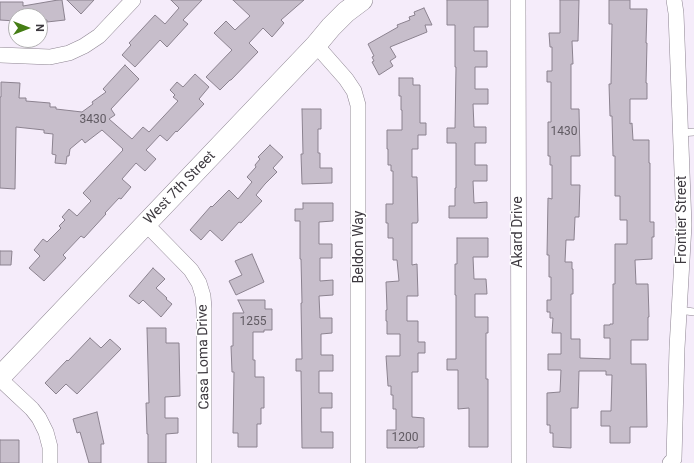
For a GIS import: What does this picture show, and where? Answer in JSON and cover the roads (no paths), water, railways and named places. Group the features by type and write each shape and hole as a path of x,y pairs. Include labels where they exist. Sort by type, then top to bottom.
{"main road":[{"name":"West 7th Street","path":"0,378 346,12 362,0"}],"street":[{"path":"0,55 50,57 69,53 84,46 99,36 133,0"},
{"name":"Akard Drive","path":"518,0 519,463"},
{"name":"Frontier Street","path":"670,463 674,459 676,348 684,225 687,133 674,0"},
{"name":"Beldon Way","path":"316,45 346,79 354,91 358,105 358,463"},
{"name":"Casa Loma Drive","path":"146,224 191,270 199,283 203,296 204,463"},
{"path":"0,378 32,409 39,418 46,432 50,446 50,463"}],"lane":[{"path":"679,310 694,312"}]}
